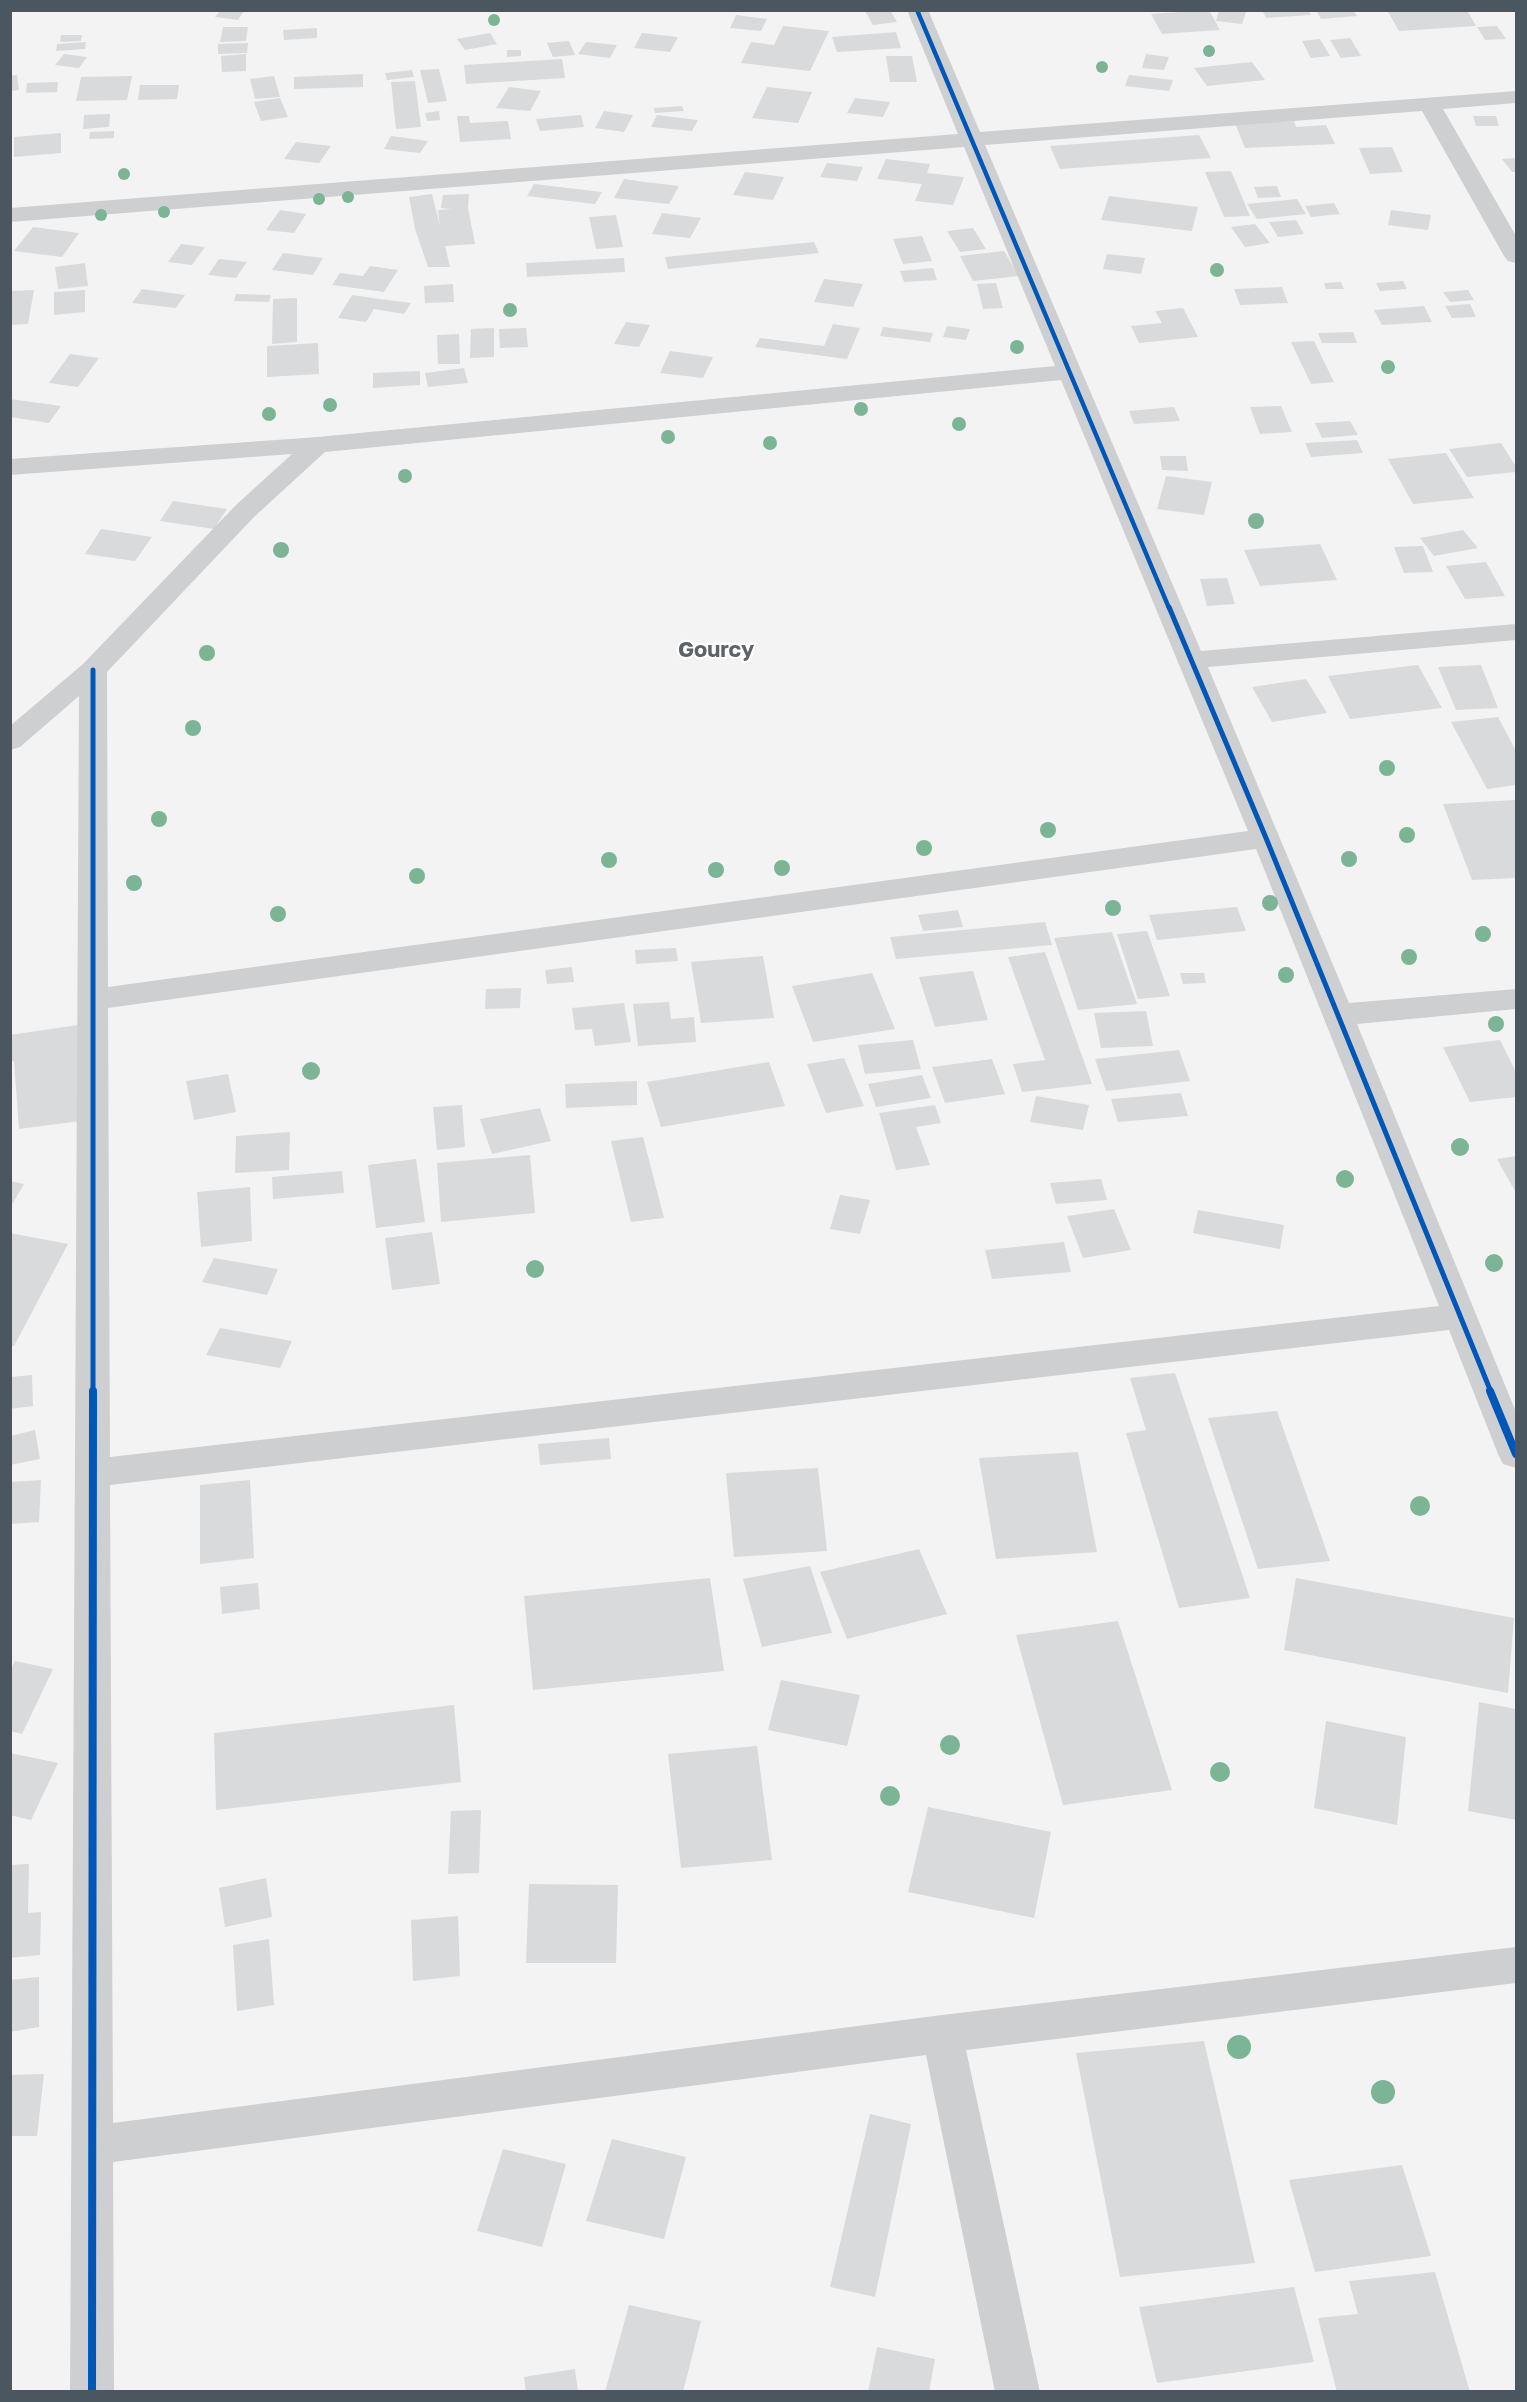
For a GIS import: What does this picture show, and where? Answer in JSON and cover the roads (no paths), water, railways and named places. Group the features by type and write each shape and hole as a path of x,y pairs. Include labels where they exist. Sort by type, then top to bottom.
{"street":[{"path":"917,10 1266,838 1516,1454"},
{"path":"10,215 1516,98"},
{"path":"1429,104 1516,256"},
{"path":"10,468 318,446 1071,372"},
{"path":"10,741 93,670 245,511 318,446"},
{"path":"1190,660 1516,632"},
{"path":"92,2391 93,670"},
{"path":"92,1000 1266,838"},
{"path":"1336,1015 1516,999"},
{"path":"92,1473 1460,1316"},
{"path":"92,2145 942,2034 1516,1965"},
{"path":"942,2034 1018,2391"}],"district":[{"name":"Gourcy","path":"716,650"}]}
